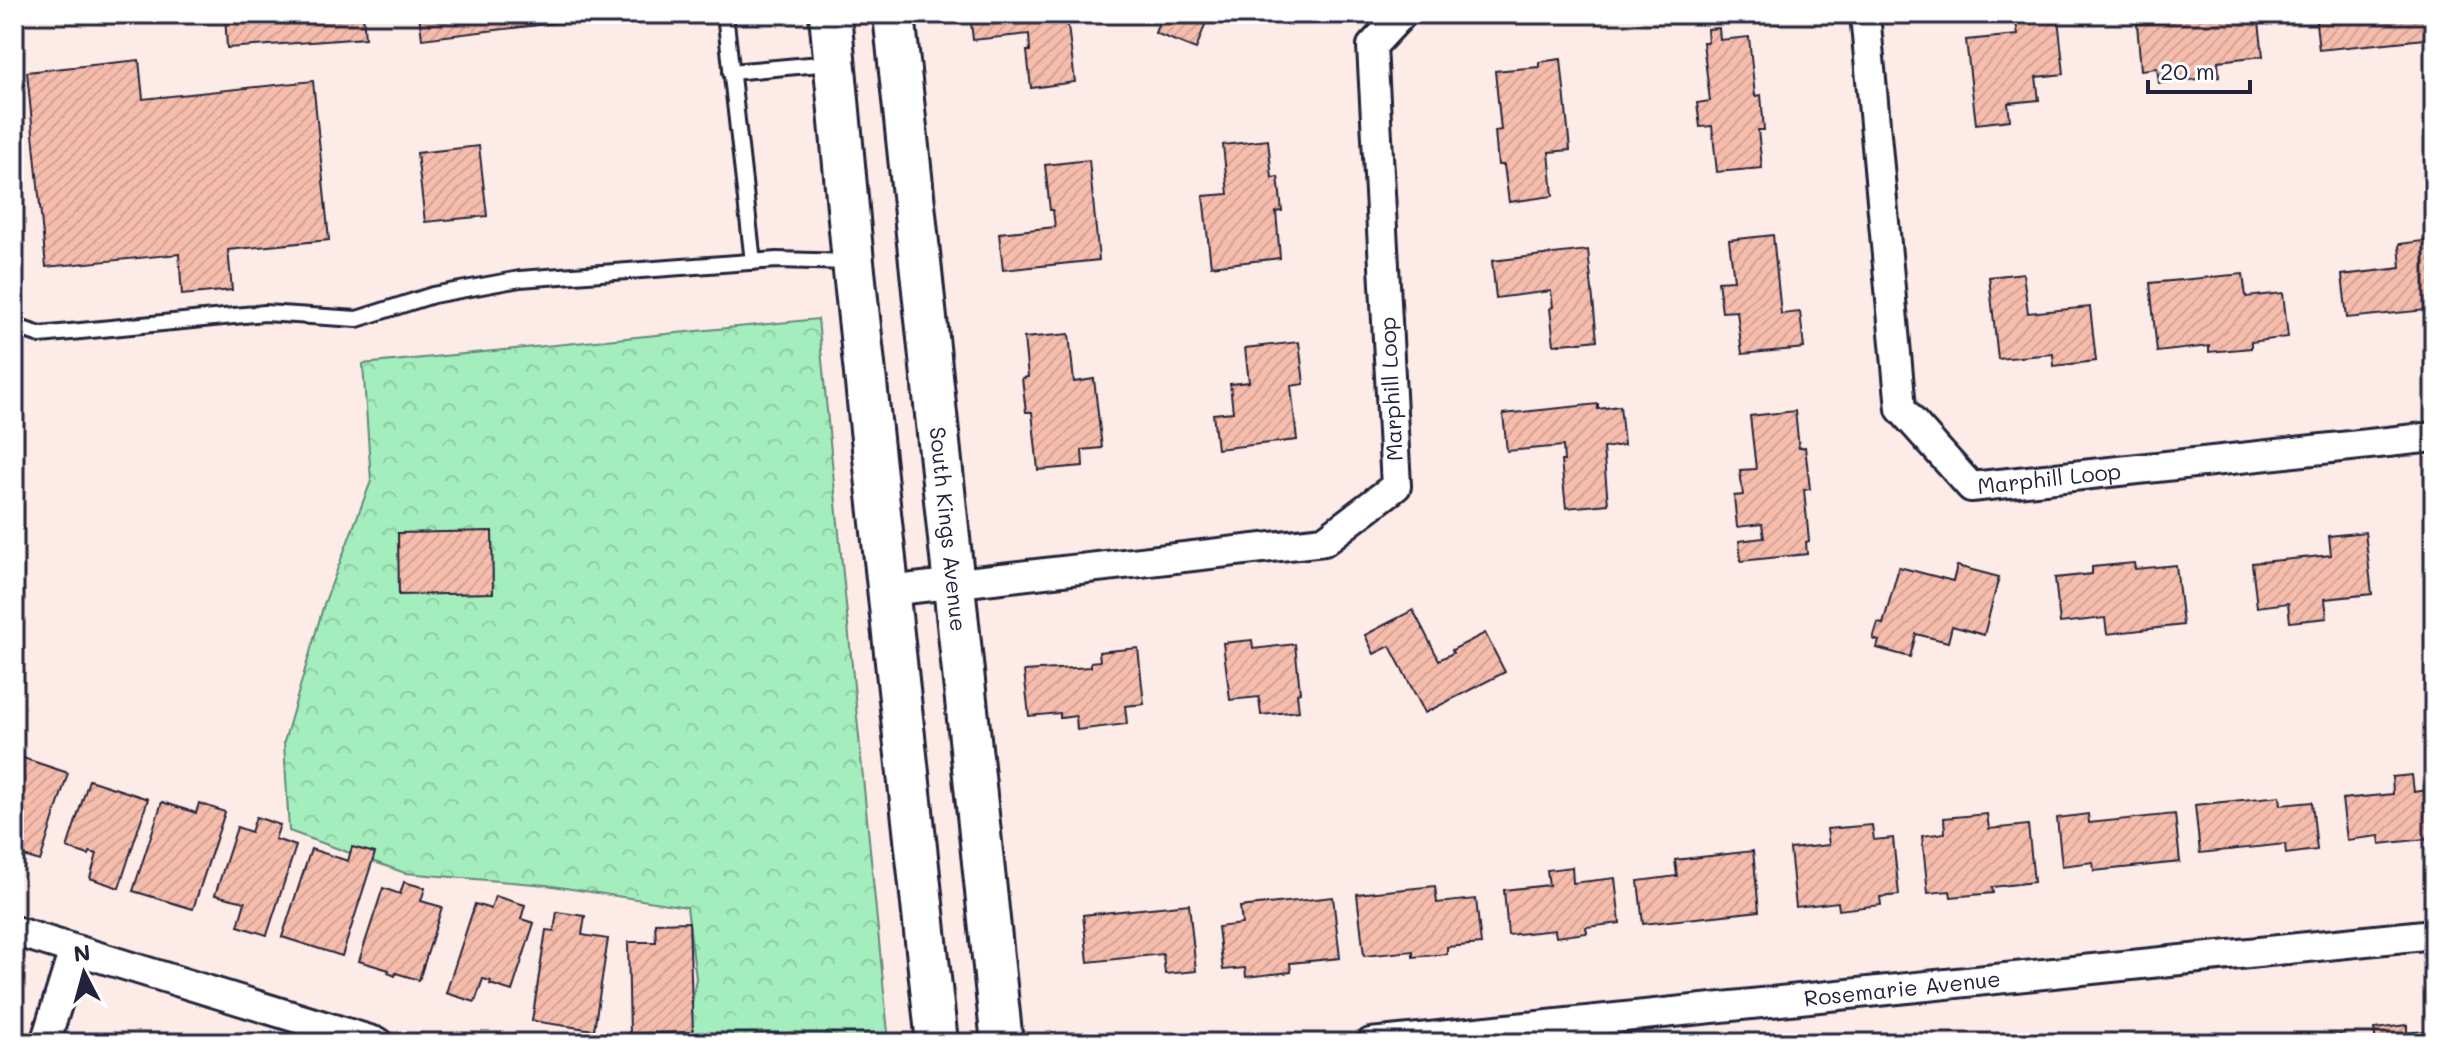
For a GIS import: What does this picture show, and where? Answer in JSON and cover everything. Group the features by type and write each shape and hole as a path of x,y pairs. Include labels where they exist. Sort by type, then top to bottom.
{"main road":[{"path":"830,14 853,262 937,1043"},
{"name":"South Kings Avenue","path":"894,14 1002,1043"},
{"path":"835,63 898,58"}],"street":[{"name":"Marphill Loop","path":"888,591 1324,541 1396,486 1372,46 1402,14"},
{"name":"Marphill Loop","path":"1865,14 1901,409 1971,487 2434,437"},
{"path":"14,931 379,1043"},
{"name":"Rosemarie Avenue","path":"1371,1043 2434,934"},
{"path":"45,1043 74,950"}],"lane":[{"path":"725,14 753,262"},
{"path":"731,72 835,63"},
{"path":"14,326 40,335 265,313 357,319 433,295 520,279 753,262 853,262"}],"green space":[{"path":"818,319 889,1043 686,1043 696,978 687,907 546,885 405,873 289,831 284,742 324,604 371,481 363,364"}],"building":[{"path":"225,14 363,14 365,38 227,48"},
{"path":"419,14 605,14 605,17 422,39"},
{"path":"970,14 1086,14 1067,18 1075,82 1031,88 1027,51 1030,51 1029,34 973,40"},
{"path":"1162,14 1209,14 1196,49 1155,33"},
{"path":"2177,14 2258,14 2263,56 2218,61 2219,77 2159,83 2157,68 2141,70 2137,24 2177,20"},
{"path":"2315,14 2434,14 2434,38 2319,50"},
{"path":"2058,18 2064,74 2036,77 2039,100 2008,103 2010,120 1976,124 1966,40 2018,35 2016,22"},
{"path":"1719,28 1720,40 1749,37 1755,96 1761,95 1764,130 1758,130 1762,168 1717,172 1712,126 1700,127 1697,103 1710,101 1703,42 1708,42 1707,29"},
{"path":"1561,59 1570,150 1549,152 1553,196 1509,202 1504,165 1498,165 1495,131 1501,130 1495,71 1539,67 1539,62"},
{"path":"139,60 143,99 313,81 329,240 228,250 232,290 182,295 179,254 46,267 27,72"},
{"path":"1268,140 1272,178 1278,177 1282,211 1276,212 1280,258 1211,266 1203,196 1228,194 1223,145"},
{"path":"479,146 487,216 425,222 417,153"},
{"path":"1089,160 1099,260 1003,270 999,233 1055,227 1045,165"},
{"path":"1773,235 1781,314 1800,312 1804,348 1742,354 1737,311 1722,312 1718,281 1734,280 1729,240"},
{"path":"2430,240 2434,265 2434,328 2428,328 2426,310 2347,318 2342,275 2401,268 2399,244"},
{"path":"1588,250 1597,340 1554,345 1551,291 1496,298 1492,261"},
{"path":"2023,273 2028,313 2090,307 2096,361 2054,366 2053,354 1998,359 1989,277"},
{"path":"2243,274 2246,297 2283,293 2288,337 2251,342 2251,348 2209,352 2209,346 2157,352 2150,283"},
{"path":"1069,334 1074,382 1094,379 1102,448 1082,450 1083,466 1038,470 1032,412 1026,412 1022,378 1028,377 1024,338"},
{"path":"1299,342 1304,384 1291,386 1297,440 1217,449 1213,414 1233,412 1230,384 1249,382 1245,348"},
{"path":"1598,404 1598,409 1620,406 1624,445 1603,448 1608,504 1566,508 1561,461 1564,461 1563,446 1507,451 1503,414"},
{"path":"1795,411 1799,448 1805,447 1810,489 1804,490 1809,541 1806,542 1807,554 1741,561 1739,541 1764,538 1762,524 1737,527 1734,496 1743,495 1740,470 1756,469 1750,416"},
{"path":"492,531 493,593 399,595 398,533"},
{"path":"2365,532 2372,594 2325,599 2327,618 2290,622 2288,603 2257,607 2252,563 2331,555 2329,536"},
{"path":"2134,563 2135,569 2176,565 2183,625 2107,634 2105,618 2060,623 2055,578 2092,574 2092,567"},
{"path":"1957,566 1999,577 1984,635 1952,626 1948,642 1916,634 1910,657 1877,648 1879,641 1873,639 1878,623 1883,624 1899,567 1953,581"},
{"path":"1413,610 1439,660 1485,633 1505,672 1425,713 1390,646 1374,654 1365,635"},
{"path":"1252,640 1253,649 1295,644 1299,711 1261,715 1259,697 1230,700 1223,643"},
{"path":"1138,648 1144,704 1125,706 1127,724 1077,730 1076,716 1060,718 1060,713 1029,716 1024,671 1091,667 1091,662 1100,661 1099,652"},
{"path":"14,755 68,773 40,861 14,853"},
{"path":"2412,775 2414,792 2434,789 2434,838 2380,844 2379,836 2347,840 2342,799 2393,794 2392,777"},
{"path":"89,780 148,799 119,888 90,878 97,854 90,852 89,855 67,848"},
{"path":"2280,796 2281,805 2312,802 2317,850 2286,854 2285,844 2200,853 2195,805"},
{"path":"162,802 196,813 199,803 225,812 193,909 133,891"},
{"path":"1987,814 1989,829 2028,825 2034,882 1992,887 1993,893 1951,897 1950,891 1928,893 1922,836 1945,833 1944,818"},
{"path":"2088,814 2089,823 2175,814 2180,862 2094,871 2093,862 2062,866 2057,818"},
{"path":"256,817 280,825 275,839 296,846 267,935 238,926 245,902 215,895 237,827 251,832"},
{"path":"1872,825 1874,840 1893,838 1899,895 1880,897 1881,905 1839,910 1838,902 1796,907 1790,849 1829,845 1827,829"},
{"path":"352,847 375,853 342,956 282,937 311,849 348,861"},
{"path":"1753,851 1759,911 1643,924 1638,881 1677,876 1675,860"},
{"path":"1572,867 1573,883 1615,878 1620,923 1586,927 1587,933 1556,937 1555,930 1508,935 1504,890 1549,885 1547,870"},
{"path":"404,882 425,888 421,901 442,907 419,980 396,973 395,976 388,973 389,970 359,961 383,888 400,894"},
{"path":"1435,886 1437,903 1476,899 1481,944 1447,947 1447,954 1413,957 1413,951 1364,956 1357,894"},
{"path":"495,896 525,905 521,919 534,923 512,991 483,979 475,1002 446,993 475,904 491,909"},
{"path":"1333,897 1340,958 1290,963 1291,972 1246,977 1245,968 1223,970 1218,927 1242,924 1240,907"},
{"path":"1189,904 1196,971 1165,974 1163,954 1088,962 1083,915"},
{"path":"557,912 585,916 582,935 608,939 594,1030 532,1021 546,930 554,931"},
{"path":"689,922 693,1032 630,1034 628,942 656,942 655,923"},
{"path":"2407,1025 2407,1033 2434,1030 2434,1043 2376,1043 2374,1029"},
{"path":"2341,1035 2342,1043 2265,1043"}]}
